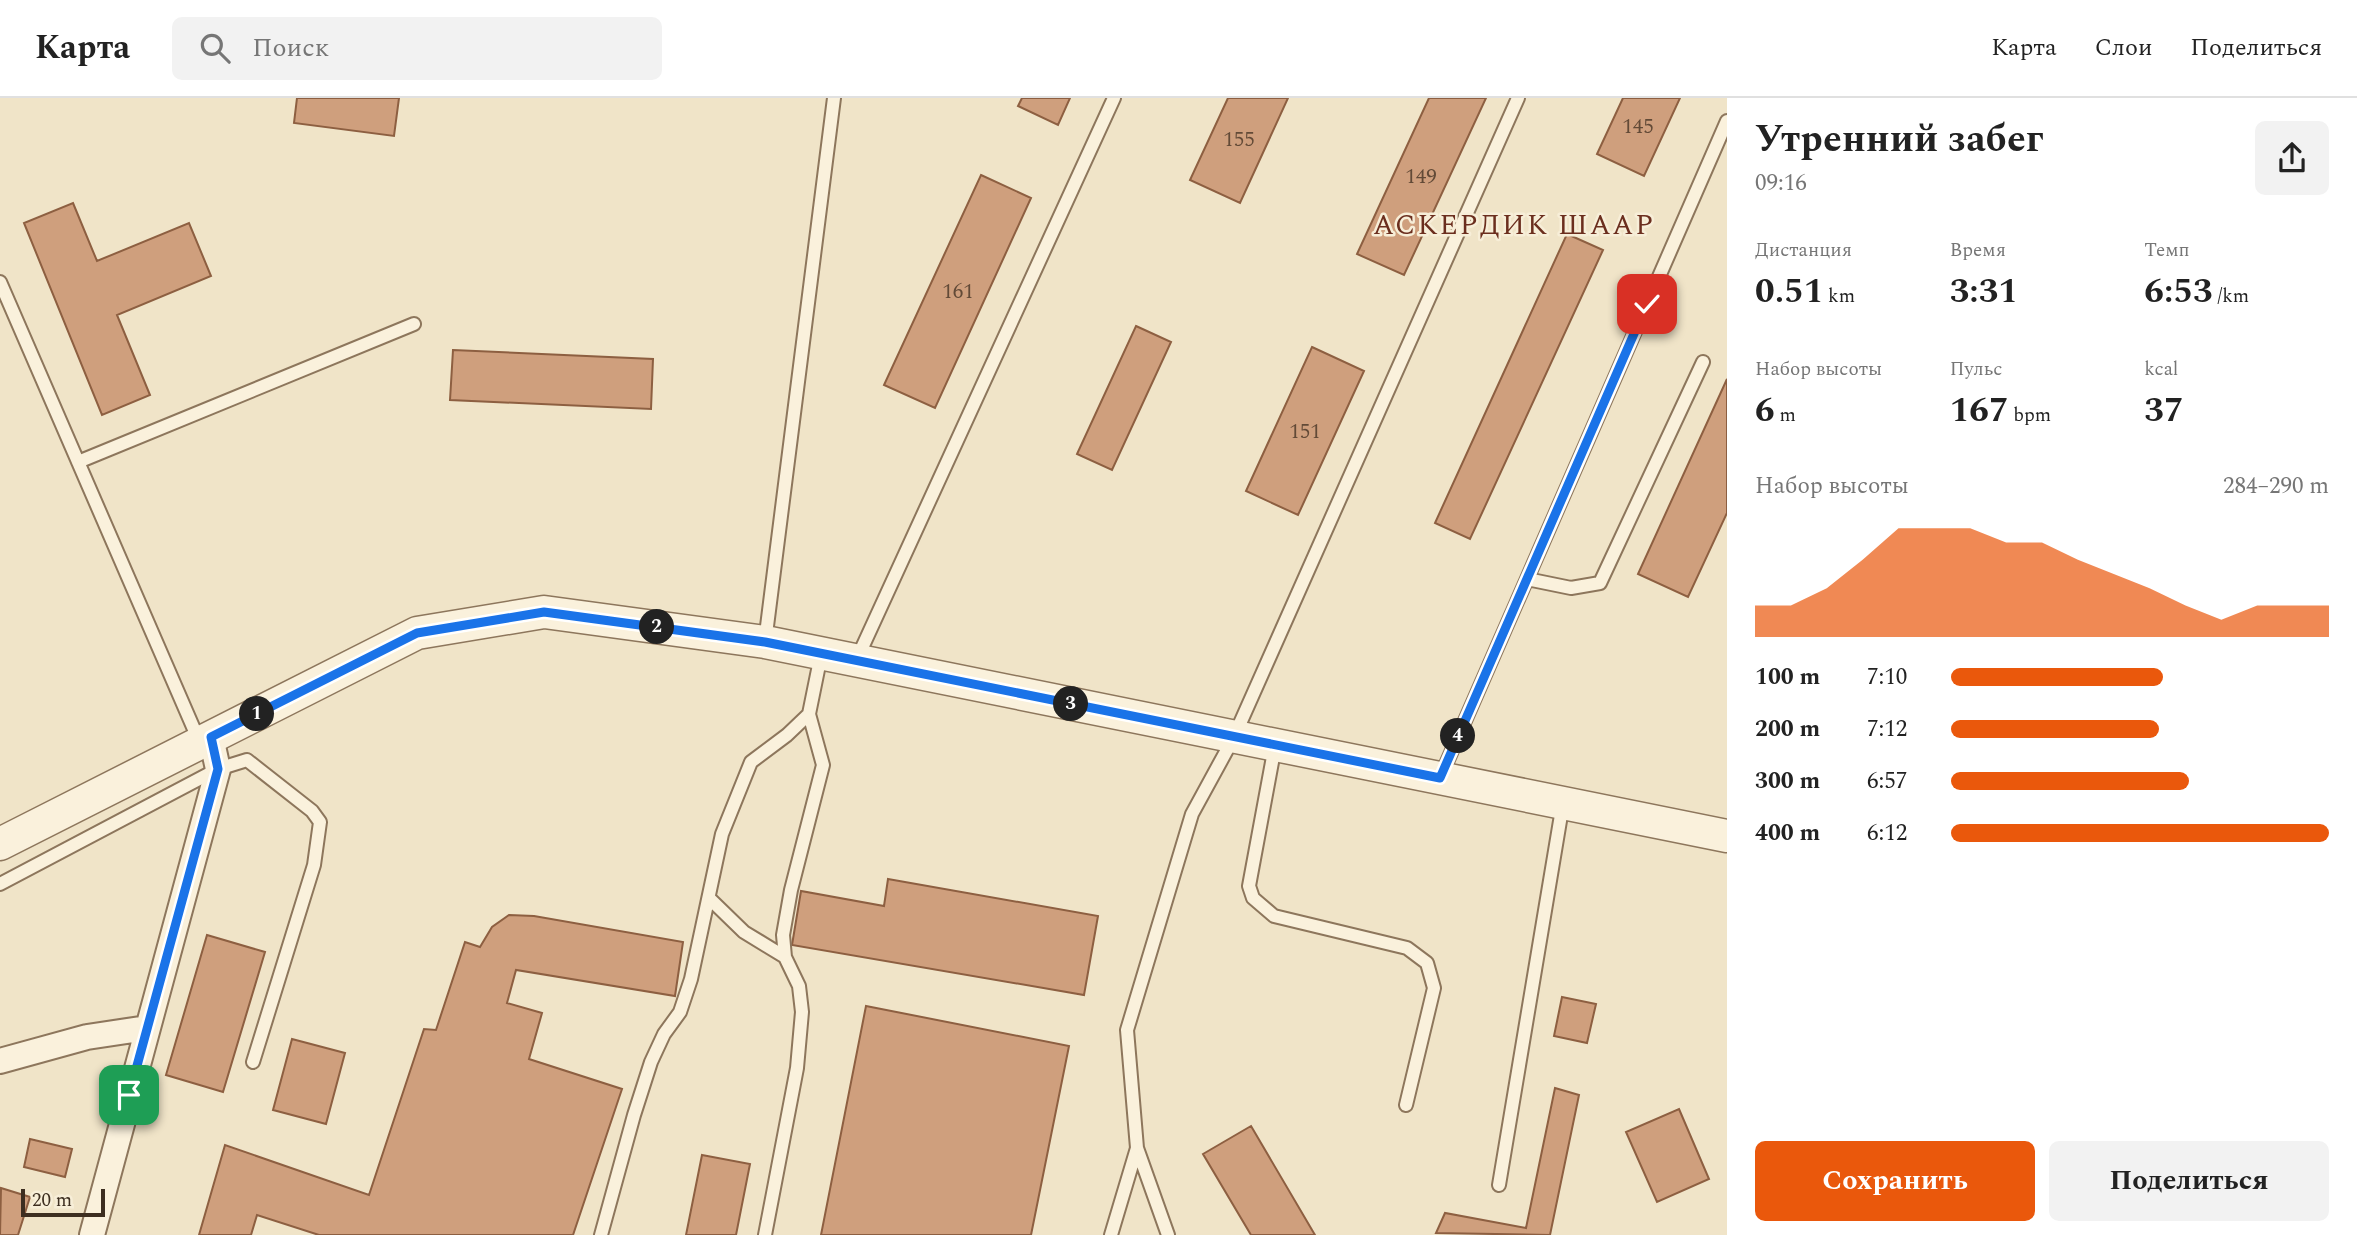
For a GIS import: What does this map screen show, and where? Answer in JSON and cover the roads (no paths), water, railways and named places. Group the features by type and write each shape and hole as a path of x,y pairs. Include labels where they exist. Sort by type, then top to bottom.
{"street":[{"path":"0,844 417,633 544,612 765,642 1727,836"},
{"path":"92,1235 218,769 205,740"},
{"path":"0,1061 87,1037 147,1028"}],"lane":[{"path":"765,642 834,98"},
{"path":"856,661 1114,98"},
{"path":"1168,1235 1137,1148 1128,1030 1192,814 1234,737 1518,98"},
{"path":"1440,778 1727,121"},
{"path":"0,282 78,462 205,740"},
{"path":"78,462 414,324"},
{"path":"1527,579 1571,588 1600,583 1703,362"},
{"path":"765,1235 797,1068 802,1012 799,986 785,957 783,934 822,765 809,714 821,655"},
{"path":"601,1235 651,1062 664,1034 680,1012 691,979 722,834 751,762 788,735 809,714"},
{"path":"1275,745 1249,886 1253,898 1275,916 1407,948 1427,963 1434,988 1406,1105"},
{"path":"0,884 218,769 247,760 312,811 320,822 314,865 253,1062"},
{"path":"1499,1185 1563,803"},
{"path":"709,898 744,932 785,957"},
{"path":"1111,1235 1137,1148"}],"district":[{"name":"АСКЕРДИК ШААР","path":"1514,224"}]}
